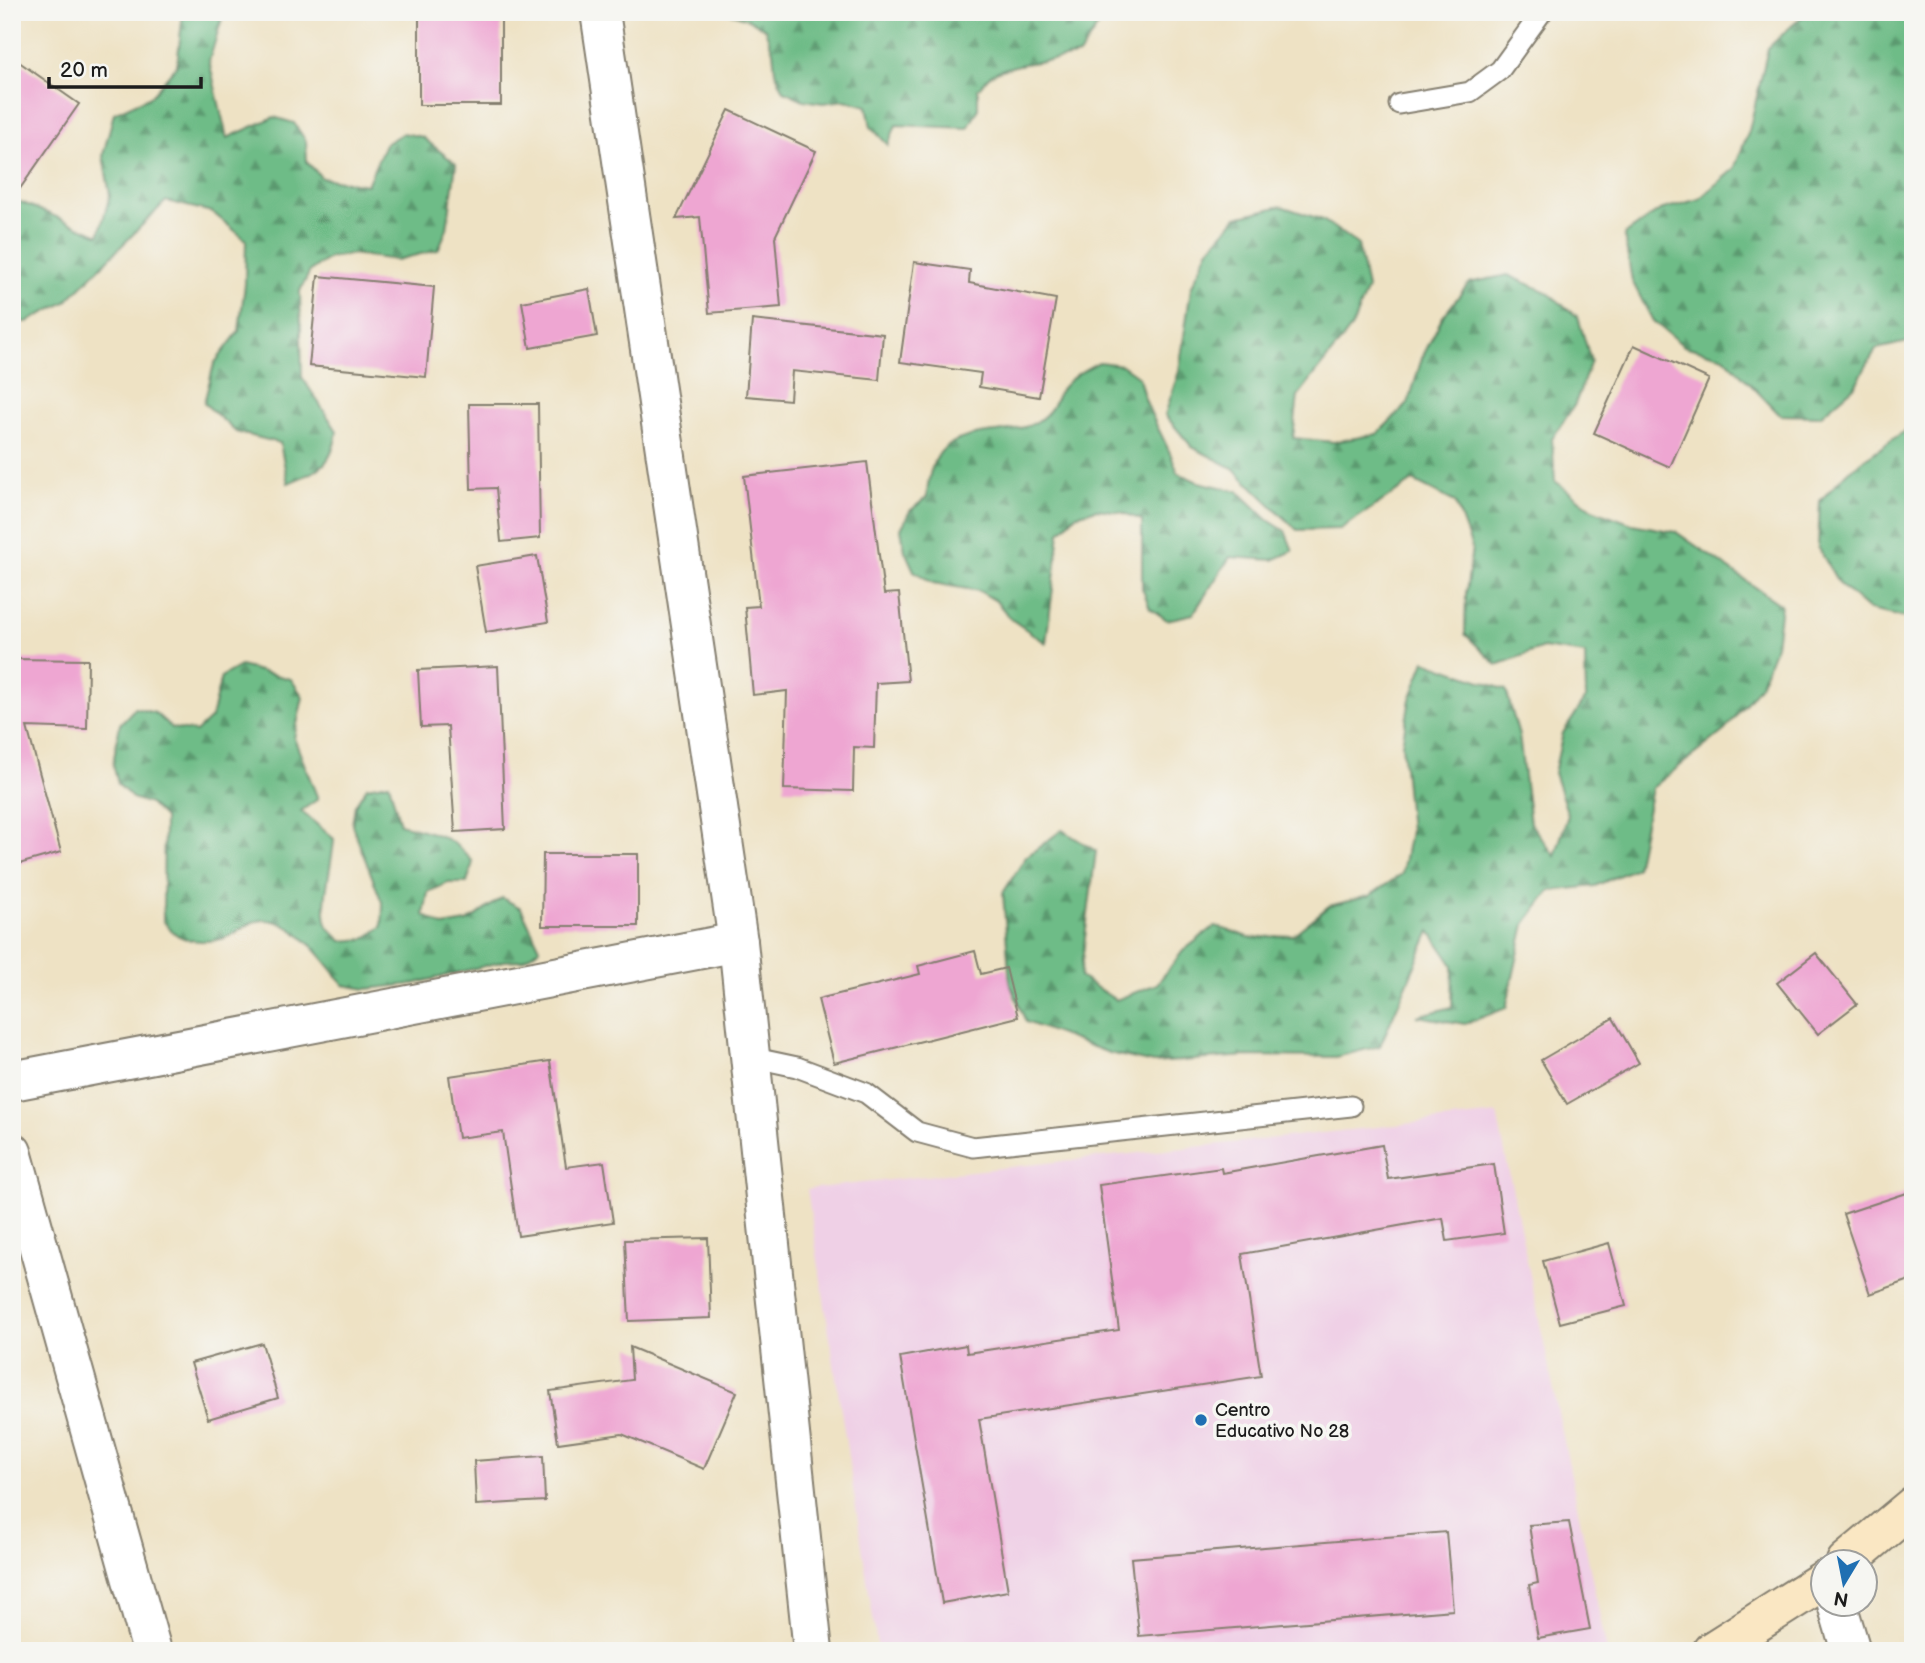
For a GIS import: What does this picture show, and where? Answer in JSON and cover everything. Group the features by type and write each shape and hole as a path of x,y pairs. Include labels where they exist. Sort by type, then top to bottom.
{"main road":[{"path":"1863,1548 1913,1506"},
{"path":"1712,1651 1810,1589"}],"street":[{"path":"600,12 738,942 813,1651"},
{"path":"12,1081 738,942"},
{"path":"12,1152 152,1651"},
{"path":"1841,1618 1850,1651"}],"lane":[{"path":"1399,104 1470,92 1500,71 1542,12"},
{"path":"750,1057 797,1067 866,1093 917,1132 973,1147 1351,1106"}],"shaded area":[{"name":"Centro Educativo No 28","path":"1497,1114 1607,1651 878,1651 807,1189"}],"green space":[{"path":"183,12 224,12 209,61 227,138 274,117 294,123 306,141 307,162 322,178 367,185 385,144 403,133 422,137 456,164 447,229 438,250 396,260 351,254 329,258 310,271 300,291 302,377 337,431 332,452 322,466 288,483 280,443 236,432 204,403 214,364 239,331 245,284 246,240 212,212 166,201 66,302 27,322 12,322 12,202 21,202 99,235 110,195 103,155 114,113 151,96 177,65"},
{"path":"727,12 975,12 979,15 985,12 1092,12 1100,23 1079,55 1014,66 992,74 978,89 978,110 968,128 896,125 888,145 871,127 867,106 845,100 823,103 804,100 784,91 775,71 773,51 765,29 748,19"},
{"path":"1814,12 1913,12 1913,341 1876,349 1855,386 1820,416 1780,415 1724,357 1684,346 1653,321 1632,281 1624,235 1660,210 1699,199 1734,169 1749,131 1768,48 1800,18"},
{"path":"1281,206 1323,220 1358,245 1367,288 1352,327 1298,396 1293,438 1334,442 1377,434 1408,404 1422,358 1442,318 1469,283 1508,275 1547,292 1578,317 1591,361 1575,404 1552,439 1555,481 1592,509 1632,524 1676,532 1781,605 1776,645 1760,685 1725,730 1652,788 1636,868 1595,886 1550,891 1525,924 1506,1008 1465,1024 1417,1016 1452,1007 1453,965 1430,931 1380,1046 1336,1057 1246,1056 1153,1063 1109,1053 1026,1022 1010,984 1003,893 1026,857 1062,830 1096,851 1080,977 1116,1000 1157,984 1183,951 1215,926 1252,938 1293,935 1329,906 1369,896 1402,874 1410,831 1402,744 1410,699 1425,661 1506,690 1519,736 1530,823 1555,856 1568,815 1554,773 1563,733 1586,698 1585,654 1543,648 1497,665 1465,634 1466,593 1472,548 1455,502 1413,481 1340,529 1297,530 1233,468 1192,447 1165,415 1179,371 1191,288 1208,250 1237,217"},
{"path":"1099,362 1122,365 1139,377 1146,402 1178,473 1198,482 1238,491 1268,520 1285,531 1293,551 1273,560 1230,557 1193,614 1167,620 1150,608 1142,588 1142,520 1121,512 1097,509 1076,515 1060,532 1046,643 1011,619 996,601 979,591 933,583 914,571 905,551 901,529 910,511 927,497 932,467 945,448 966,437 1033,424 1048,412 1067,383"},
{"path":"1913,425 1913,612 1908,618 1869,610 1839,584 1818,547 1820,501 1848,471"},
{"path":"240,666 291,679 303,697 294,738 318,799 301,811 334,839 325,916 330,929 342,941 364,939 382,927 383,905 352,825 355,805 367,787 389,783 400,824 448,840 473,862 467,883 448,883 428,892 424,915 443,926 467,922 502,898 521,908 540,948 523,960 504,961 413,984 366,989 344,985 300,935 278,922 255,921 227,937 209,941 190,940 173,931 163,921 164,818 150,804 132,798 118,784 113,764 120,724 135,708 155,713 172,728 196,732 211,718 221,677"}],"building":[{"path":"419,12 501,12 501,105 419,105"},
{"path":"12,57 79,104 12,200"},
{"path":"729,110 816,151 775,237 781,307 709,313 700,217 676,219"},
{"path":"914,262 970,270 969,283 1056,299 1039,397 979,387 981,373 900,362"},
{"path":"318,276 434,287 426,377 309,366"},
{"path":"589,289 597,336 530,348 522,302"},
{"path":"752,320 883,334 879,380 792,371 790,400 746,396"},
{"path":"1634,345 1709,379 1670,467 1594,433"},
{"path":"469,404 538,404 540,538 501,542 496,488 471,489"},
{"path":"867,462 884,594 899,593 908,681 876,683 874,748 854,747 853,791 784,789 787,691 753,695 745,607 759,606 744,476"},
{"path":"537,556 548,622 486,632 475,566"},
{"path":"12,659 88,660 87,729 27,727 61,852 12,866"},
{"path":"498,666 505,829 455,832 448,726 421,727 418,670"},
{"path":"543,854 638,854 638,926 542,926"},
{"path":"975,951 981,974 1006,968 1018,1017 834,1063 818,999 920,974 918,966"},
{"path":"1816,953 1857,1004 1818,1034 1777,983"},
{"path":"1613,1018 1639,1063 1567,1104 1541,1060"},
{"path":"550,1061 566,1167 604,1162 613,1222 518,1236 503,1132 458,1138 449,1076"},
{"path":"1382,1145 1388,1179 1494,1164 1504,1233 1447,1241 1443,1218 1242,1254 1261,1376 979,1419 1008,1591 942,1603 900,1357 966,1345 967,1353 1119,1330 1099,1185 1221,1168 1222,1173"},
{"path":"1913,1191 1913,1279 1870,1294 1843,1214"},
{"path":"708,1238 711,1318 629,1321 625,1240"},
{"path":"1609,1243 1626,1306 1560,1323 1543,1261"},
{"path":"262,1343 278,1398 208,1419 191,1363"},
{"path":"630,1347 737,1392 704,1469 622,1434 558,1443 550,1391 632,1380"},
{"path":"543,1456 545,1501 476,1505 474,1461"},
{"path":"1569,1522 1590,1629 1538,1638 1529,1585 1538,1583 1529,1525"},
{"path":"1446,1532 1453,1610 1139,1636 1131,1558"}],"place":[{"name":"Centro Educativo No 28","path":"1201,1420"}]}
